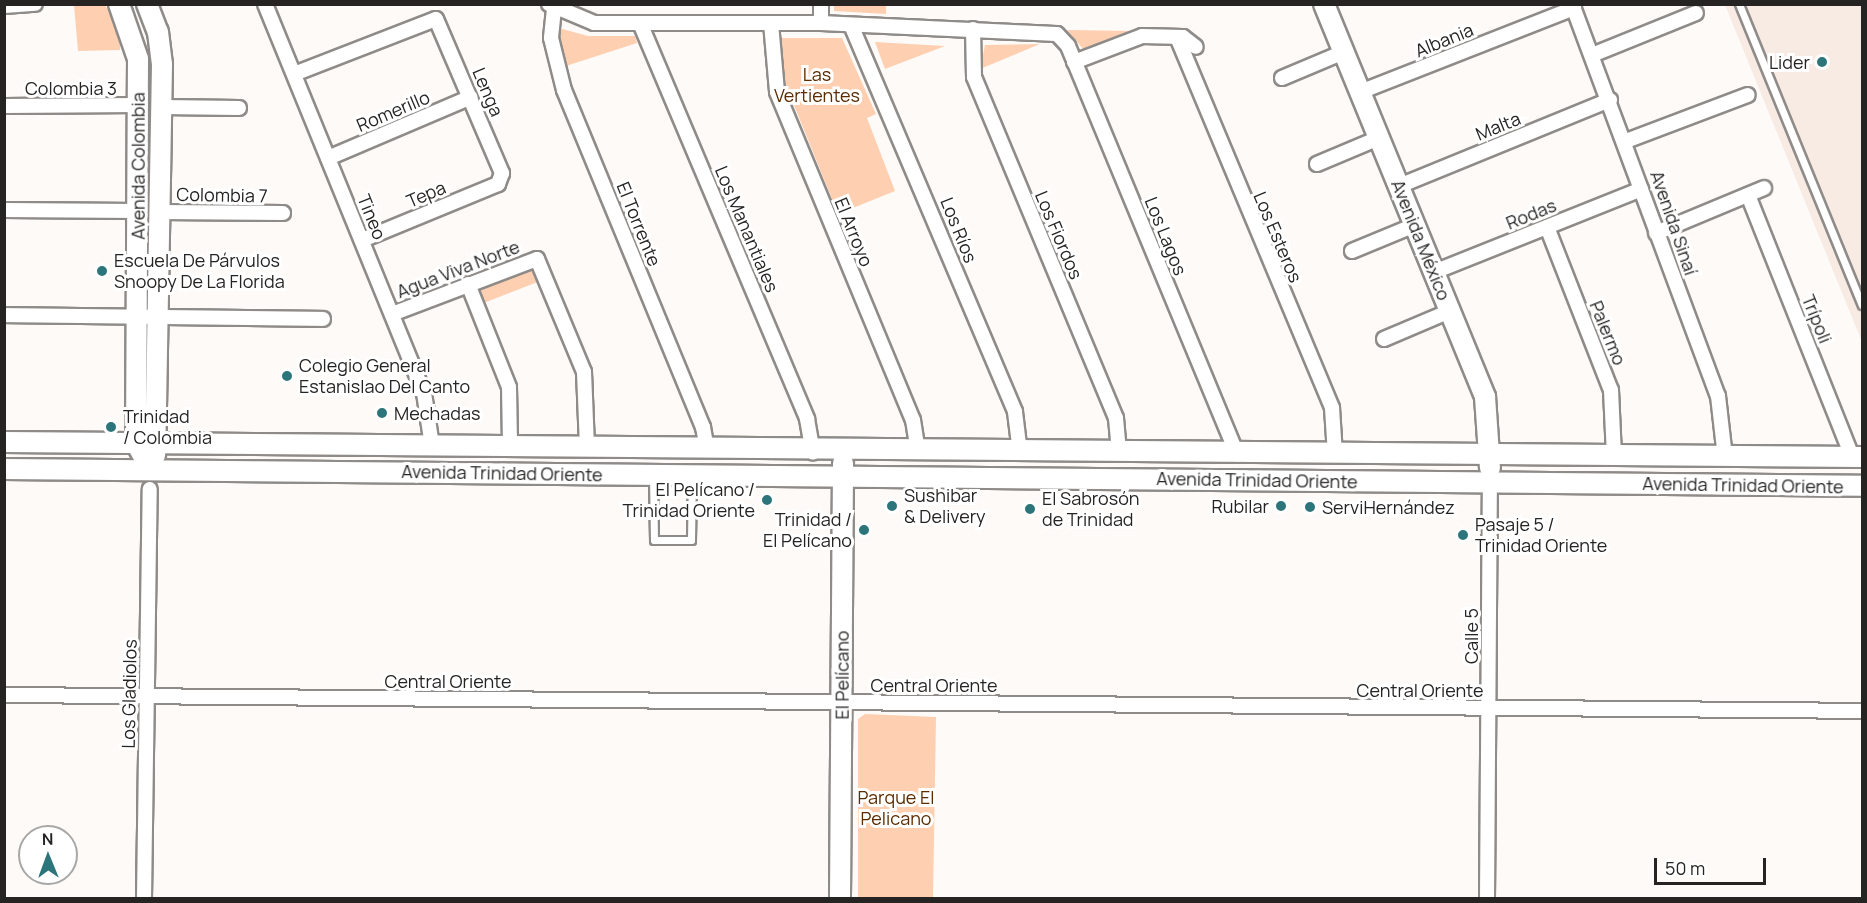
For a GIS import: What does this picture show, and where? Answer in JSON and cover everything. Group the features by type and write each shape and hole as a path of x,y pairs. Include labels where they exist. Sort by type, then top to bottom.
{"main road":[{"name":"Avenida Colombia","path":"119,4 137,49 136,443 150,479"},
{"name":"Avenida Colombia","path":"147,4 161,48 162,107 159,444 150,479"},
{"name":"Avenida México","path":"1326,5 1485,397 1490,482"},
{"name":"Avenida Trinidad Oriente","path":"4,442 813,452 1857,457"},
{"name":"El Pelícano","path":"840,898 843,452"},
{"name":"Avenida Trinidad Oriente","path":"4,469 150,479 692,475 1863,486"}],"street":[{"path":"4,6 35,4"},
{"name":"Tineo","path":"265,4 427,402 432,446"},
{"path":"821,4 821,23"},
{"name":"Avenida Sinaí","path":"1573,6 1626,141 1656,232 1719,396 1725,457"},
{"name":"Albania","path":"1360,92 1573,6"},
{"path":"552,7 594,23 821,23 973,29"},
{"name":"El Torrente","path":"552,7 551,38 564,90 703,427 706,450"},
{"path":"1592,55 1696,13"},
{"name":"Lenga","path":"294,74 436,19 471,97 502,180"},
{"name":"Los Manantiales","path":"640,23 807,419 813,452"},
{"name":"El Arroyo","path":"771,23 777,92 913,420 918,452"},
{"name":"Los Ríos","path":"851,25 1015,412 1020,453"},
{"name":"Los Lagos","path":"973,29 1058,34 1074,62 1237,454"},
{"name":"Los Fiordos","path":"973,29 974,77 1116,418 1119,453"},
{"path":"1074,62 1142,36 1177,37 1196,47"},
{"name":"Los Esteros","path":"1177,37 1332,408 1335,455"},
{"path":"1282,78 1344,52"},
{"path":"1626,141 1748,95"},
{"name":"Romerillo","path":"328,158 471,97"},
{"name":"Malta","path":"1398,186 1610,100"},
{"name":"Colombia 3","path":"4,106 138,105"},
{"path":"162,107 239,108"},
{"path":"1317,164 1379,138"},
{"name":"Tepa","path":"362,240 502,180"},
{"path":"1656,232 1764,188"},
{"name":"Rodas","path":"1434,273 1641,189"},
{"name":"Trípoli","path":"1748,195 1857,457"},
{"path":"4,210 137,211"},
{"name":"Colombia 7","path":"161,212 283,213"},
{"path":"1352,251 1415,225"},
{"name":"Palermo","path":"1547,227 1611,390 1614,456"},
{"name":"Agua Viva Norte","path":"392,314 537,259 584,372 587,448"},
{"path":"468,284 508,387 510,447"},
{"path":"1384,339 1450,311"},
{"path":"4,315 323,318"},
{"name":"Los Gladiolos","path":"144,898 150,479"},
{"name":"Calle 5","path":"1486,898 1490,482"},
{"name":"Central Oriente","path":"4,695 1863,711"}],"lane":[{"path":"1739,4 1863,305"},
{"path":"653,475 654,540 691,540 692,475"}],"shaded area":[{"path":"1725,5 1862,5 1862,342"}],"green space":[{"path":"74,5 105,5 120,32 120,50 78,51"},
{"path":"834,5 886,5 886,14 834,11"},
{"path":"555,27 588,36 635,36 637,43 566,66"},
{"path":"1067,30 1132,31 1084,50"},
{"name":"Las Vertientes","path":"777,38 842,38 876,114 867,118 895,191 838,214 783,78"},
{"path":"875,42 945,46 885,69"},
{"path":"1040,44 980,69 985,45"},
{"path":"530,264 543,280 481,304 476,289"},
{"name":"Parque El Pelicano","path":"865,714 936,717 933,898 858,898 858,719"}],"place":[{"name":"Lider","path":"1822,62"},
{"name":"Escuela De Párvulos Snoopy De La Florida","path":"102,271"},
{"name":"Colegio General Estanislao Del Canto","path":"287,376"},
{"name":"Mechadas","path":"382,413"},
{"name":"Trinidad / Colombia","path":"111,427"},
{"name":"El Pelícano / Trinidad Oriente","path":"767,500"},
{"name":"Sushibar & Delivery","path":"892,506"},
{"name":"Rubilar","path":"1281,506"},
{"name":"ServiHernández","path":"1310,507"},
{"name":"El Sabrosón de Trinidad","path":"1030,509"},
{"name":"Trinidad / El Pelícano","path":"864,530"},
{"name":"Pasaje 5 / Trinidad Oriente","path":"1463,535"}]}
